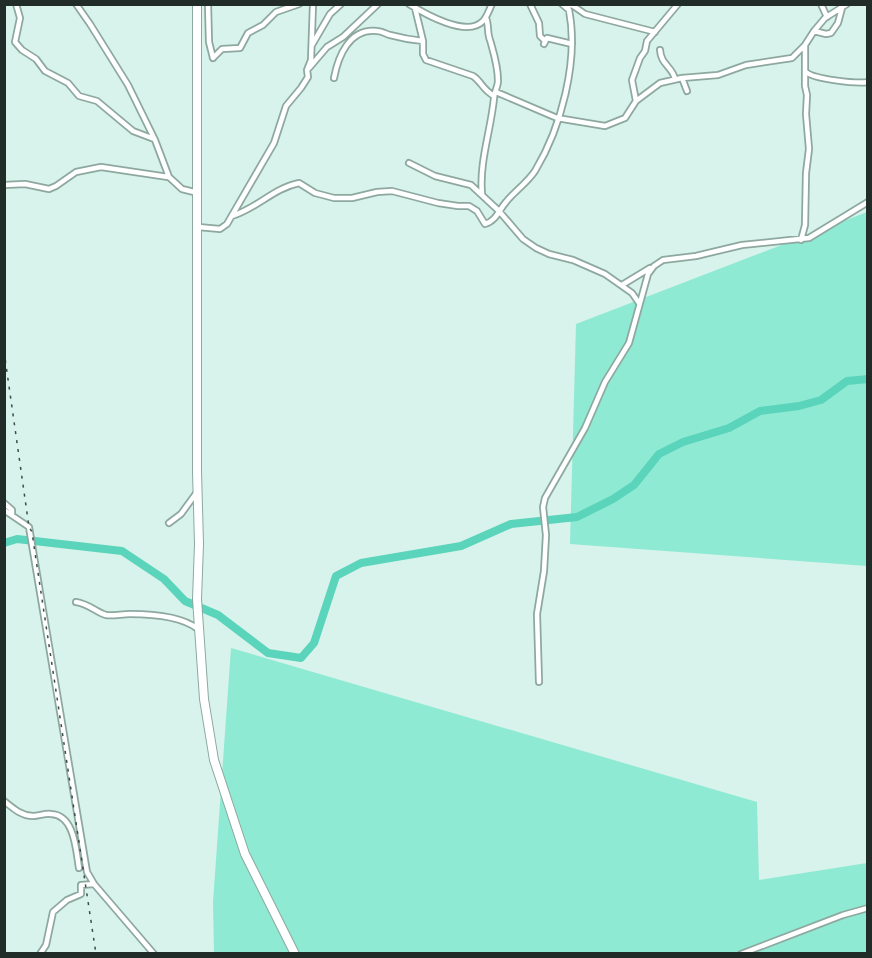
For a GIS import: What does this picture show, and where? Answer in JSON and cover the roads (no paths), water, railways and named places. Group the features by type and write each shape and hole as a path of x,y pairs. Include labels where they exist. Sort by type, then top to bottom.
{"highway":[{"path":"197,4 199,544 196,600 204,699 214,760 245,854 295,954"}],"street":[{"path":"16,4 20,18 15,42 19,48 36,59 45,71 68,83 78,95 97,101 133,131 154,139"},
{"path":"76,4 124,78 154,139 169,177 182,189 198,193"},
{"path":"208,4 209,42 213,57 222,49 240,48 248,33 258,28 276,12 299,4"},
{"path":"198,227 220,229 232,216 273,143 283,112 308,77 307,70 312,60 310,47 313,4"},
{"path":"310,47 330,14 341,4"},
{"path":"307,70 327,47 343,37 378,4"},
{"path":"409,4 439,20 474,27 486,18 492,4"},
{"path":"530,4 539,23 540,36 544,42 549,38 572,44"},
{"path":"636,101 633,79 640,57 648,41 678,4"},
{"path":"821,4 827,16"},
{"path":"232,216 245,212 286,187 299,183 315,193 334,198 352,198 392,191 438,203 470,206 487,225 495,219 499,211 535,171 548,145 569,80 572,44 571,18 564,5"},
{"path":"564,5 574,6 585,14 655,32"},
{"path":"415,8 423,41 422,50 426,60 473,76 478,79 484,90 557,118 605,126 625,118 636,101 660,82 718,75 746,65 796,55 827,16 844,6"},
{"path":"814,31 831,33 838,23 844,6"},
{"path":"482,195 482,173 498,83 496,60 489,39 486,18"},
{"path":"334,78 342,51 351,39 366,32 381,31 389,35 423,41"},
{"path":"801,240 805,225 806,173 810,149 806,114 806,45"},
{"path":"660,50 663,63 674,73 675,79"},
{"path":"806,72 816,78 867,82"},
{"path":"682,78 687,91"},
{"path":"409,164 435,176 471,185 499,211 523,239 549,254 573,260 605,274 632,293 639,303"},
{"path":"4,185 25,184 49,189 76,172 101,167 169,177"},
{"path":"622,285 663,260 696,256 742,245 809,238 867,202"},
{"path":"538,682 537,614 544,571 546,535 543,507 545,498 585,428 605,382 629,343 648,274 654,266"},
{"path":"169,523 190,504 197,492 197,487"},
{"path":"4,503 12,510 12,516"},
{"path":"4,510 29,527 87,872 94,884 154,954"},
{"path":"76,602 107,615 157,616 189,624 200,631"},
{"path":"4,801 21,813 34,816 54,814 64,820 72,833 79,868"},
{"path":"40,954 46,945 53,912 67,900 81,894 81,885 94,884"},
{"path":"741,954 867,908"}],"waterway":[{"path":"4,543 17,539 122,551 164,579 185,601 218,615 268,653 301,658 314,643 336,576 361,563 461,546 511,524 577,517 613,499 634,485 659,454 683,442 729,428 760,411 799,406 821,400 847,381 868,379"}],"railway":[{"path":"4,351 29,527 32,532 96,954"}]}
